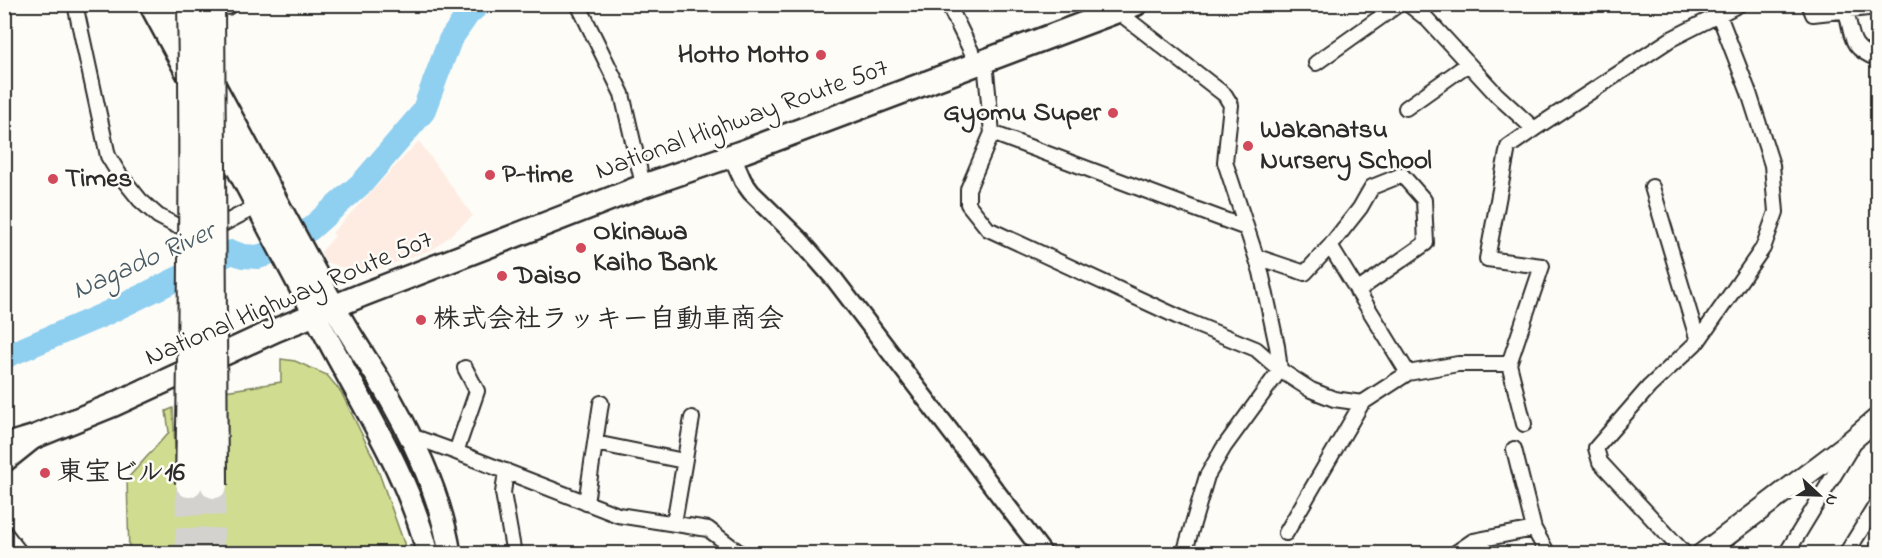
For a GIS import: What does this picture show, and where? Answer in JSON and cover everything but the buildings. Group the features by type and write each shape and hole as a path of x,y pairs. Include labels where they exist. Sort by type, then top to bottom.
{"highway":[{"path":"189,484 193,236 191,4"},
{"path":"212,4 214,485"},
{"name":"National Highway Route 507","path":"4,446 34,437 113,405 324,310 646,185 732,156 1127,8"}],"main road":[{"path":"150,4 261,215 297,261 324,310 418,516 428,554"},
{"path":"170,4 284,212 297,261"},
{"path":"324,310 378,378 411,441 436,499 450,554"},
{"path":"1702,554 1878,418"},
{"path":"4,461 34,437"}],"street":[{"path":"75,4 108,156 140,200 152,212 175,225 200,227 221,225 261,215"},
{"path":"578,4 622,94 641,176 646,185"},
{"path":"948,4 977,63 986,72 992,132 968,189 968,204 988,229 1186,321 1256,349 1280,370 1311,390 1334,399 1362,403"},
{"path":"1316,63 1399,4"},
{"path":"1408,4 1427,19 1497,95 1534,129"},
{"path":"1524,424 1509,364 1542,266 1487,259 1508,147 1671,39 1740,4"},
{"path":"1809,4 1813,14 1868,8 1870,4"},
{"path":"1127,8 1225,95 1231,105 1225,162 1257,257 1277,346 1280,370 1224,447 1207,476 1184,554"},
{"path":"1846,10 1855,46 1864,54 1878,59"},
{"path":"1685,554 1600,462 1596,448 1649,387 1698,341 1763,248 1776,212 1772,165 1749,93 1719,15"},
{"path":"1406,108 1468,64"},
{"path":"992,132 1246,228"},
{"path":"732,156 747,187 800,240 835,280 1044,554"},
{"path":"1257,257 1305,273 1360,208 1372,187 1402,176 1424,200 1426,243 1358,291"},
{"path":"1652,187 1698,341"},
{"path":"1330,246 1408,373"},
{"path":"1286,533 1362,403 1408,373 1458,364 1509,364"},
{"path":"456,452 477,390 465,368"},
{"path":"586,503 601,403"},
{"path":"674,524 692,418"},
{"path":"1786,554 1860,432"},
{"path":"411,441 420,439 618,515 708,529 741,554"},
{"path":"595,443 684,461"},
{"path":"1514,449 1534,529 1548,554"},
{"path":"506,471 503,493 514,554"},
{"path":"1846,554 1878,502"},
{"path":"1454,554 1473,541 1534,529"},
{"path":"4,532 21,554"}],"shaded area":[{"path":"419,141 473,216 435,248 363,275 326,262 321,252 335,236 332,233"}],"green space":[{"path":"281,359 295,361 327,375 341,392 374,459 404,543 405,553 129,553 127,479 169,432 166,411 173,408 177,488 220,490 225,391 281,382"}],"waterway":[{"name":"Nagado River","path":"4,357 103,315 232,252 243,256 258,257 310,229 363,182 423,112 450,40 468,14 479,4"}],"tunnel":[{"path":"188,554 189,484"},
{"path":"210,554 214,485"}],"place":[{"name":"Hotto Motto","path":"821,55"},
{"name":"Gyomu Super","path":"1113,113"},
{"name":"Wakanatsu Nursery School","path":"1248,146"},
{"name":"P-time","path":"490,175"},
{"name":"Times","path":"53,179"},
{"name":"Okinawa Kaiho Bank","path":"581,248"},
{"name":"Daiso","path":"502,276"},
{"name":"株式会社ラッキー自動車商会","path":"421,320"},
{"name":"東宝ビル16","path":"45,473"}]}
